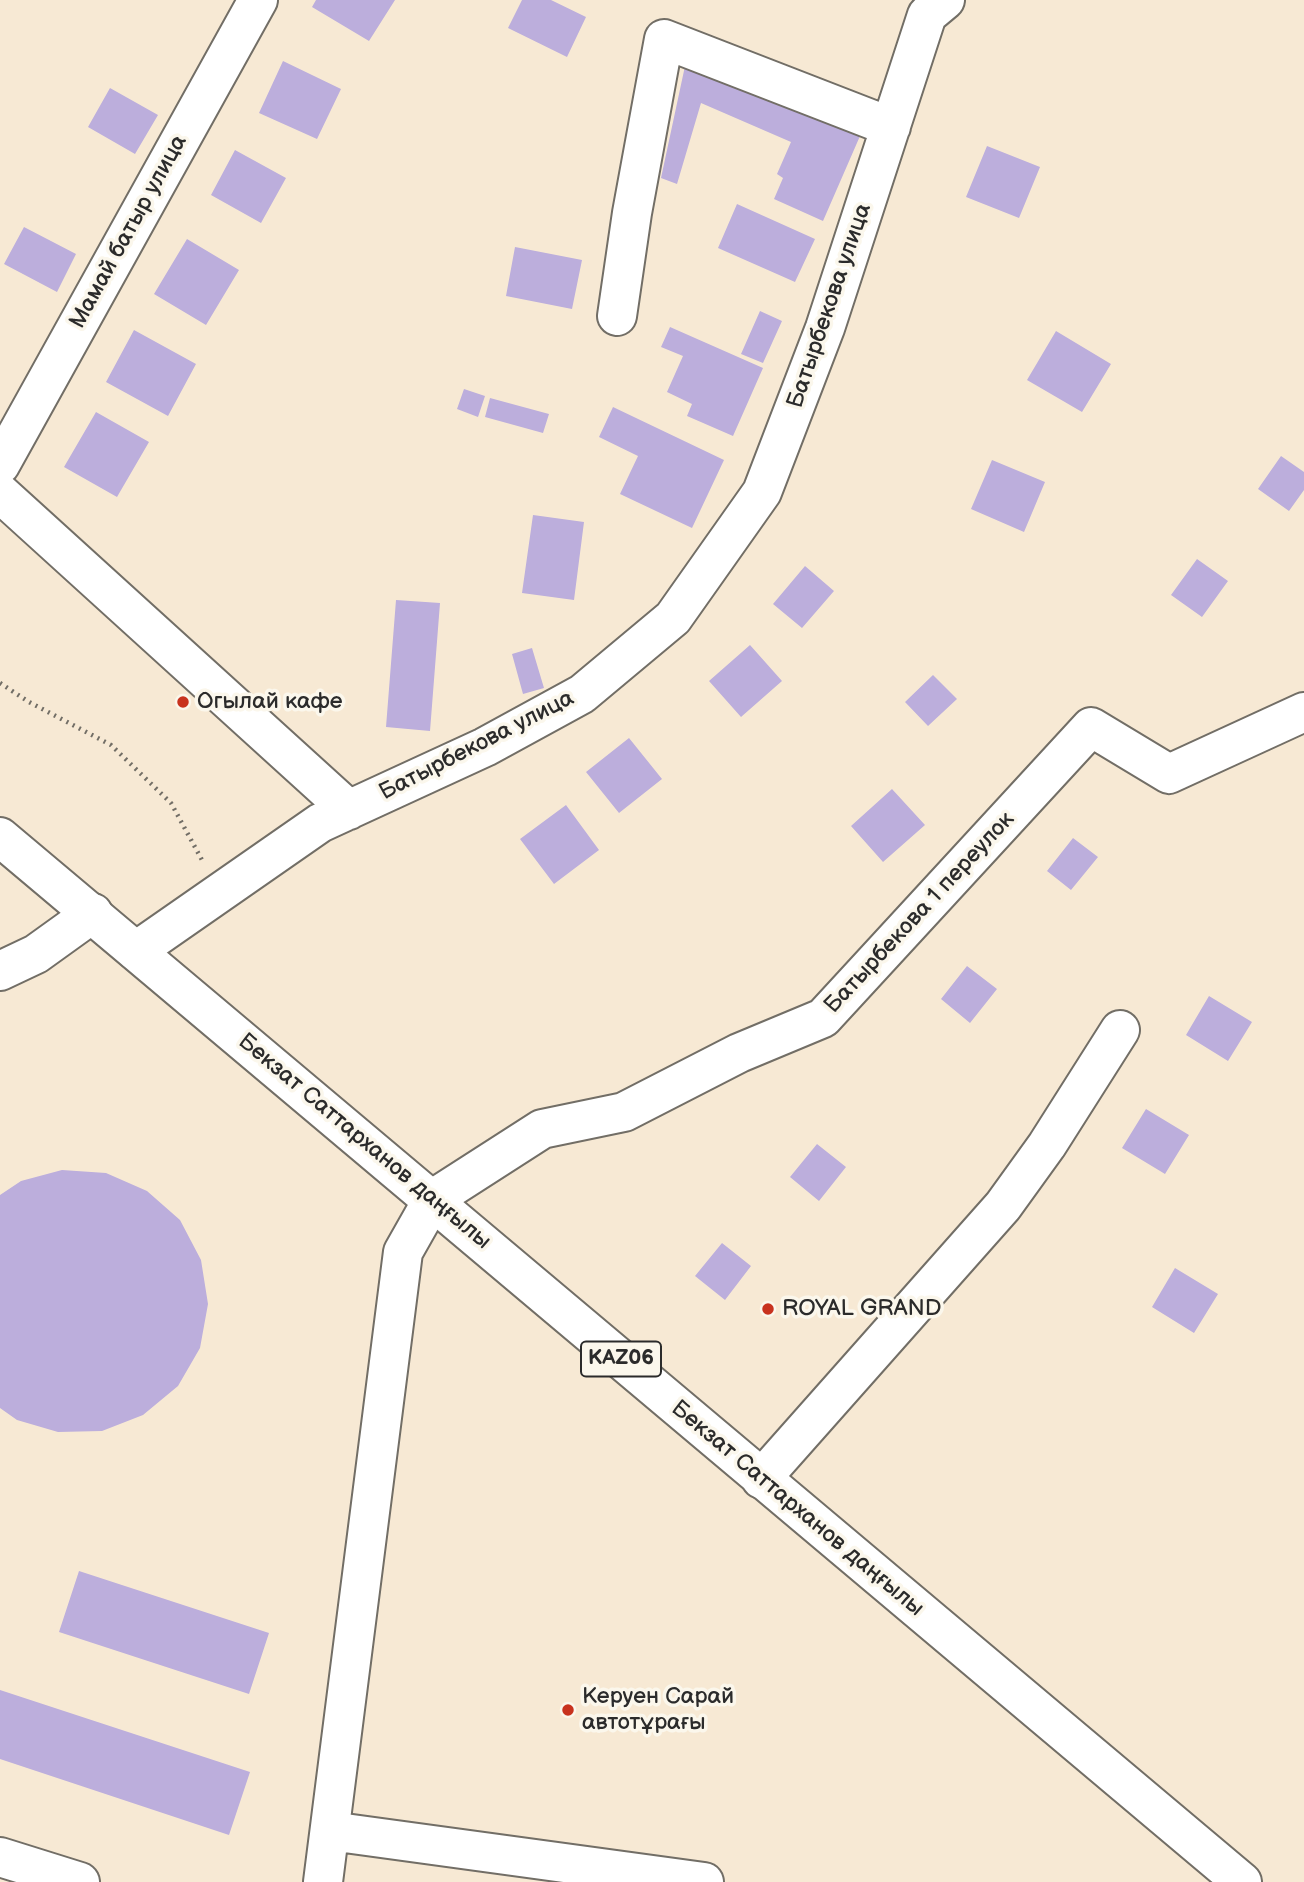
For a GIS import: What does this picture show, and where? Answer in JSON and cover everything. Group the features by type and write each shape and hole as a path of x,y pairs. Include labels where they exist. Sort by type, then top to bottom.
{"street":[{"name":"Мамай батыр улица","path":"0,464 258,0"},
{"name":"Батырбекова улица","path":"136,951 309,830 485,747 582,694 673,618 762,492 825,328 927,15 945,0"},
{"path":"617,316 632,214 664,39 891,127"},
{"path":"0,493 349,810"},
{"name":"Батырбекова 1 переулок","path":"433,1199 542,1129 624,1112 739,1053 823,1018 1091,727 1169,774 1304,712"},
{"name":"Бекзат Саттарханов даңғылы","path":"0,837 1241,1882"},
{"path":"0,971 36,954 93,913"},
{"path":"761,1479 1003,1206 1047,1145 1120,1030"},
{"path":"323,1882 403,1252 433,1199"},
{"path":"330,1831 548,1871 704,1882"},
{"path":"0,1857 80,1882"}],"path":[{"path":"0,683 29,702 111,746 171,803 220,891"}],"building":[{"path":"316,0 395,0 369,41 312,7"},
{"path":"522,0 551,0 586,17 567,57 508,28"},
{"path":"283,61 341,89 317,139 259,113"},
{"path":"685,66 860,136 823,221 774,199 783,178 777,174 791,142 701,103 677,184 661,178"},
{"path":"110,88 158,115 135,154 88,127"},
{"path":"987,146 1040,167 1019,218 966,197"},
{"path":"235,150 286,178 261,223 211,195"},
{"path":"737,204 815,239 795,282 718,248"},
{"path":"24,227 76,254 57,292 4,264"},
{"path":"187,239 239,270 206,325 154,294"},
{"path":"515,247 582,260 572,309 506,296"},
{"path":"760,311 782,321 763,363 741,354"},
{"path":"670,327 763,368 733,436 687,416 692,404 667,392 683,356 661,347"},
{"path":"134,330 196,364 168,416 106,382"},
{"path":"1056,331 1111,364 1082,412 1027,380"},
{"path":"464,389 485,396 478,417 457,409"},
{"path":"490,398 549,414 543,433 485,417"},
{"path":"613,407 724,460 692,528 620,494 638,456 599,437"},
{"path":"96,412 149,442 117,497 64,467"},
{"path":"1281,456 1304,472 1304,490 1289,511 1258,489"},
{"path":"992,460 1045,482 1024,532 971,509"},
{"path":"533,515 584,522 574,600 522,593"},
{"path":"1197,559 1228,581 1202,617 1171,595"},
{"path":"805,566 834,591 802,628 773,604"},
{"path":"396,600 440,603 430,731 386,727"},
{"path":"750,645 782,681 741,717 709,681"},
{"path":"532,648 544,688 523,694 512,654"},
{"path":"933,675 957,699 928,726 905,702"},
{"path":"629,738 662,779 619,813 586,772"},
{"path":"892,789 925,825 883,862 851,826"},
{"path":"566,805 599,850 554,884 520,839"},
{"path":"1073,838 1098,857 1071,890 1047,871"},
{"path":"967,966 997,989 970,1023 941,999"},
{"path":"1209,996 1252,1022 1228,1061 1186,1035"},
{"path":"1146,1109 1189,1135 1165,1174 1122,1148"},
{"path":"817,1144 846,1167 819,1201 790,1177"},
{"path":"62,1170 106,1173 147,1191 180,1220 201,1260 208,1304 200,1348 178,1386 143,1415 102,1431 58,1432 17,1420 0,1408 0,1195 21,1181"},
{"path":"722,1243 751,1266 725,1300 695,1276"},
{"path":"1175,1268 1218,1294 1194,1333 1152,1307"},
{"path":"79,1571 269,1633 249,1694 59,1632"},
{"path":"0,1690 250,1772 229,1835 0,1759"}],"place":[{"name":"Огылай кафе","path":"183,702"},
{"name":"ROYAL GRAND","path":"768,1309"},
{"name":"Керуен Сарай автотұрағы","path":"568,1710"}]}
